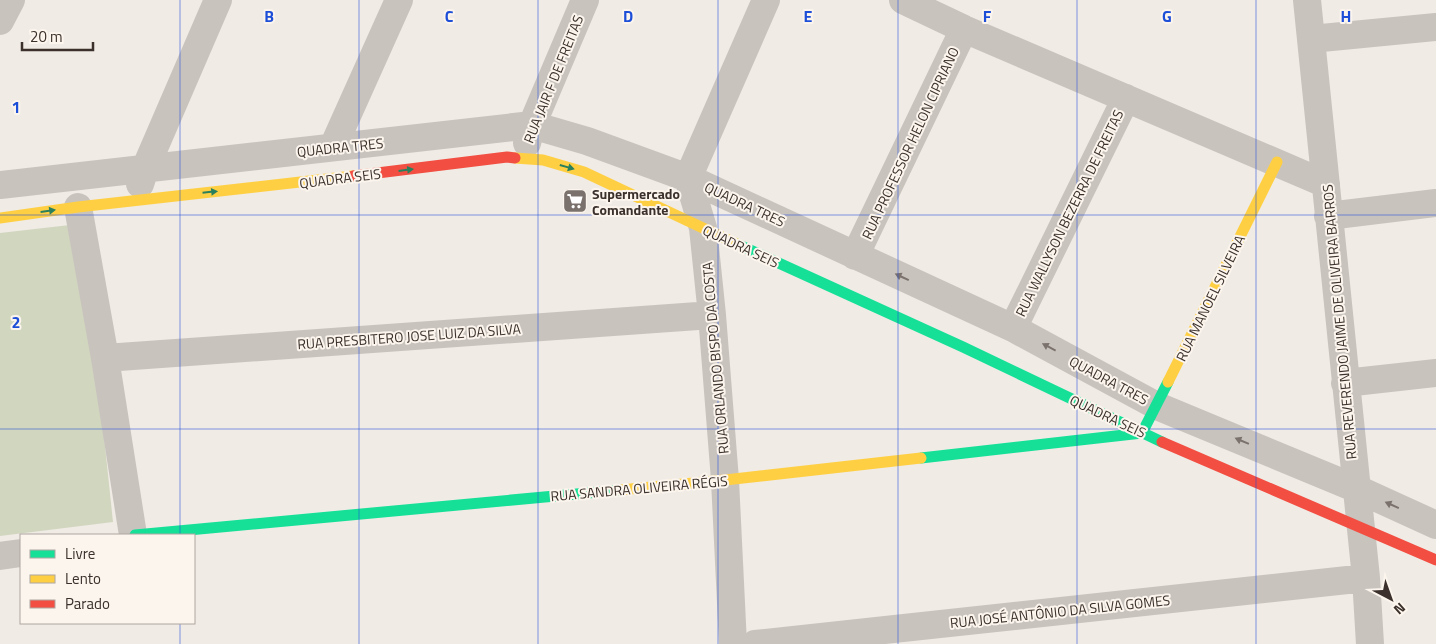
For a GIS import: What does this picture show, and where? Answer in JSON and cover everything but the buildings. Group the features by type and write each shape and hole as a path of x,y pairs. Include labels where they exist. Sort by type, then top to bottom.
{"street":[{"path":"0,21 10,0"},
{"path":"135,200 145,169 218,0"},
{"path":"333,147 399,0"},
{"name":"RUA JAIR F DE FREITAS","path":"522,159 532,125 585,0"},
{"path":"688,178 766,0"},
{"path":"903,0 964,29 1326,184"},
{"name":"RUA REVERENDO JAIME DE OLIVEIRA BARROS","path":"1307,0 1355,488 1366,578 1370,644"},
{"path":"1311,39 1436,27"},
{"name":"RUA PROFESSOR HELON CIPRIANO","path":"856,256 964,29"},
{"name":"RUA WALLYSON BEZERRA DE FREITAS","path":"1012,328 1126,98"},
{"name":"QUADRA TRES","path":"0,185 532,125 586,141 688,178 1012,328 1157,406 1355,488 1436,525"},
{"name":"QUADRA SEIS","path":"0,218 135,200 507,158 543,160 584,172 842,293 963,347 1142,433 1436,560"},
{"name":"RUA MANOEL SILVEIRA","path":"1142,433 1277,162"},
{"name":"RUA ORLANDO BISPO DA COSTA","path":"688,178 703,228 712,315 725,480 733,644"},
{"path":"1328,216 1436,203"},
{"path":"78,207 134,534"},
{"name":"RUA PRESBITERO JOSE LUIZ DA SILVA","path":"105,358 712,315"},
{"path":"1345,383 1436,373"},
{"name":"RUA SANDRA OLIVEIRA RÉGIS","path":"145,534 725,480 1142,433"},
{"path":"0,556 20,553"},
{"name":"RUA JOSÉ ANTÔNIO DA SILVA GOMES","path":"755,644 1366,578"}],"green space":[{"path":"70,225 103,427 113,522 0,536 0,233"}],"traffic: fast":[{"path":"737,244 963,347 1162,442"},
{"path":"921,458 1142,433 1168,382"},
{"path":"146,534 620,490"}],"traffic: slow":[{"path":"515,158 543,160 584,172 737,244"},
{"path":"1168,382 1277,162"},
{"path":"0,218 78,207 353,176"},
{"path":"620,490 921,458"}],"traffic: jam":[{"path":"353,176 507,157 515,158"},
{"path":"1162,442 1436,560"}],"place":[{"name":"Supermercado Comandante","path":"575,201"}]}
